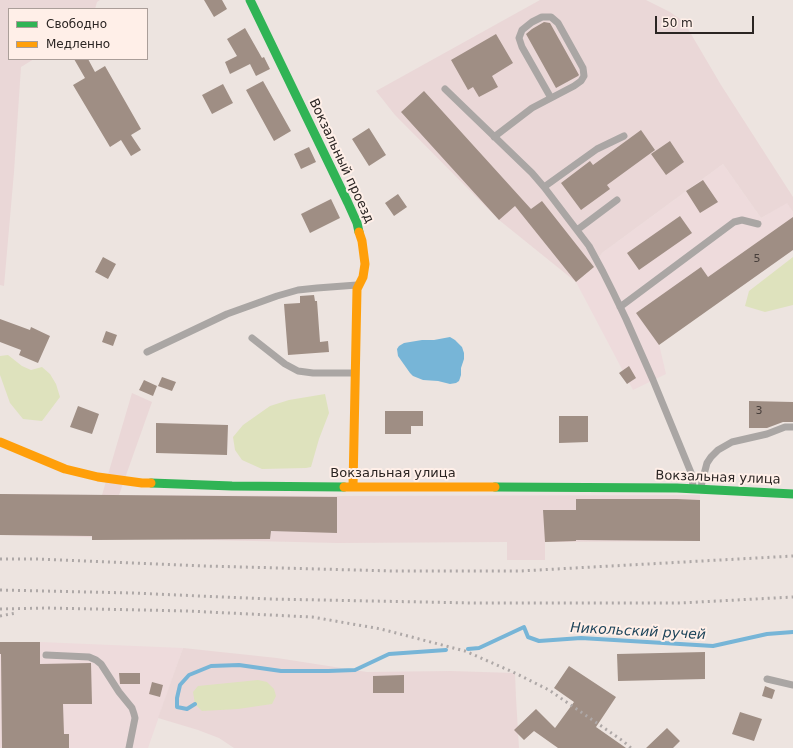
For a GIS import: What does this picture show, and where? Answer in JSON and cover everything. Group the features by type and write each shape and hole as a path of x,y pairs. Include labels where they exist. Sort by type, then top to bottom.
{"main road":[{"name":"Вокзальный проезд","path":"250,0 357,223 362,241 365,264 363,277 357,289 353,487"},
{"name":"Вокзальная улица","path":"0,442 65,469 93,476 142,483 232,486 697,489 793,494"}],"lane":[{"path":"494,136 532,108 551,98 581,81 584,76 583,68 558,23 551,17 542,17 532,22 522,30 519,38 522,47 551,98"},
{"path":"445,88 532,173 577,230 598,260 654,380 697,489"},
{"path":"544,187 597,149 624,136"},
{"path":"577,230 617,200"},
{"path":"620,308 734,222 742,220 758,224"},
{"path":"147,352 227,314 277,296 298,290 359,285"},
{"path":"252,338 285,364 298,371 313,374 355,373"},
{"path":"697,489 702,482 707,463 718,450 732,442 767,434 785,427 793,428"},
{"path":"46,655 89,657 101,664 119,692 132,708 134,714 135,718 129,748"},
{"path":"768,679 793,685"}],"shaded area":[{"path":"0,0 100,0 97,2 95,8 8,8 8,60 32,60 21,67 4,286 0,285"},
{"path":"540,0 646,0 670,12 684,22 721,85 793,197 793,212 787,203 761,218 723,164 602,253 594,267 576,282 499,220 395,115 376,91"},
{"path":"723,164 761,218 787,202 793,212 793,250 659,344 666,374 633,390 576,282 594,267 602,253"},
{"path":"132,393 152,402 119,495 700,495 700,541 545,542 545,560 507,560 507,542 337,543 0,535 0,494 102,495"},
{"path":"0,642 40,642 183,648 148,748 0,748"},
{"path":"183,648 277,658 367,672 450,671 515,673 519,748 234,748 219,738 158,718"}],"green space":[{"path":"793,257 793,305 765,312 745,306 749,291"},
{"path":"8,355 22,366 31,370 42,367 50,374 56,384 60,397 42,421 23,419 10,403 0,375 0,356"},
{"path":"325,394 329,413 319,439 311,467 262,469 242,460 235,450 233,437 243,425 270,406 289,400"},
{"path":"258,680 267,682 274,689 276,696 272,704 238,709 202,711 195,704 193,692 198,686"}],"water":[{"path":"450,337 462,347 464,353 461,375 459,381 456,383 450,384 438,381 423,380 413,376 398,356 397,349 404,343"}],"building":[{"path":"204,0 222,0 227,9 214,17"},
{"path":"544,22 550,23 579,75 556,88 526,34"},
{"path":"245,28 270,69 256,76 250,64 230,74 225,62 237,56 227,39"},
{"path":"496,34 513,63 492,76 498,87 479,97 473,87 468,90 451,60"},
{"path":"75,60 89,60 95,72 105,66 141,129 131,135 141,150 131,156 121,140 110,147 73,85 85,78"},
{"path":"263,81 291,131 274,141 246,90"},
{"path":"223,84 233,103 212,114 202,95"},
{"path":"424,91 531,209 542,201 594,267 576,282 515,206 499,220 401,112"},
{"path":"369,128 386,155 369,166 352,139"},
{"path":"641,130 655,150 607,185 610,189 581,210 561,183 590,161 593,165"},
{"path":"670,141 684,162 666,175 651,154"},
{"path":"309,147 316,162 301,169 294,154"},
{"path":"703,180 718,202 700,213 686,191"},
{"path":"398,194 407,207 394,216 385,203"},
{"path":"331,199 340,218 310,233 301,214"},
{"path":"680,216 692,233 639,270 627,253"},
{"path":"793,217 793,250 659,345 636,313 701,267 708,277"},
{"path":"103,257 116,264 108,279 95,272"},
{"path":"314,295 315,301 317,301 320,342 328,341 329,352 288,355 284,304 300,303 300,296"},
{"path":"0,319 30,330 31,327 50,336 38,363 19,355 21,350 0,342"},
{"path":"106,331 117,335 113,346 102,342"},
{"path":"629,366 636,378 627,384 619,373"},
{"path":"162,377 176,382 172,391 158,386"},
{"path":"144,380 157,386 153,396 139,390"},
{"path":"749,401 793,402 793,422 783,422 767,428 749,428"},
{"path":"78,406 99,414 92,434 70,427"},
{"path":"385,411 423,411 423,426 411,426 411,434 385,434"},
{"path":"559,416 588,416 588,442 559,443"},
{"path":"156,423 228,425 227,455 156,453"},
{"path":"0,494 337,497 337,533 271,531 270,539 92,540 92,536 0,535"},
{"path":"576,499 700,500 700,541 576,540 545,542 543,510 576,510"},
{"path":"0,642 40,642 40,664 91,663 92,704 63,704 64,734 69,734 69,748 2,748"},
{"path":"705,652 705,679 618,681 617,654"},
{"path":"569,666 616,697 596,727 626,748 558,748 534,731 524,740 514,730 536,709 555,728 574,702 554,688"},
{"path":"119,673 140,673 140,684 120,684"},
{"path":"404,675 404,693 373,693 373,676"},
{"path":"152,682 163,685 160,697 149,694"},
{"path":"765,686 775,690 772,699 762,696"},
{"path":"740,712 762,719 754,741 732,734"},
{"path":"667,728 680,741 673,748 646,748"}],"waterway":[{"name":"Никольский ручей","path":"468,649 479,648 524,627 528,637 539,641 581,638 713,646 767,634 793,632"},
{"name":"Никольский ручей","path":"195,704 187,709 177,707 177,698 180,685 189,675 211,666 239,665 281,671 355,670 389,654 446,650"}],"railway":[{"path":"0,559 393,571 520,571 793,556"},
{"path":"0,590 132,593 269,599 474,603 680,603 793,597"},
{"path":"0,609 48,608 187,611 312,617 381,629 465,651 515,673 549,690 631,748"},
{"path":"0,616 16,613"}],"traffic: fast":[{"path":"250,0 348,203 357,223 359,232"},
{"path":"151,483 232,486 344,487"},
{"path":"495,487 677,488 793,494"}],"traffic: slow":[{"path":"353,487 357,289 363,277 365,264 362,241 359,232"},
{"path":"0,442 65,469 98,477 151,483"},
{"path":"344,487 495,487"}]}
